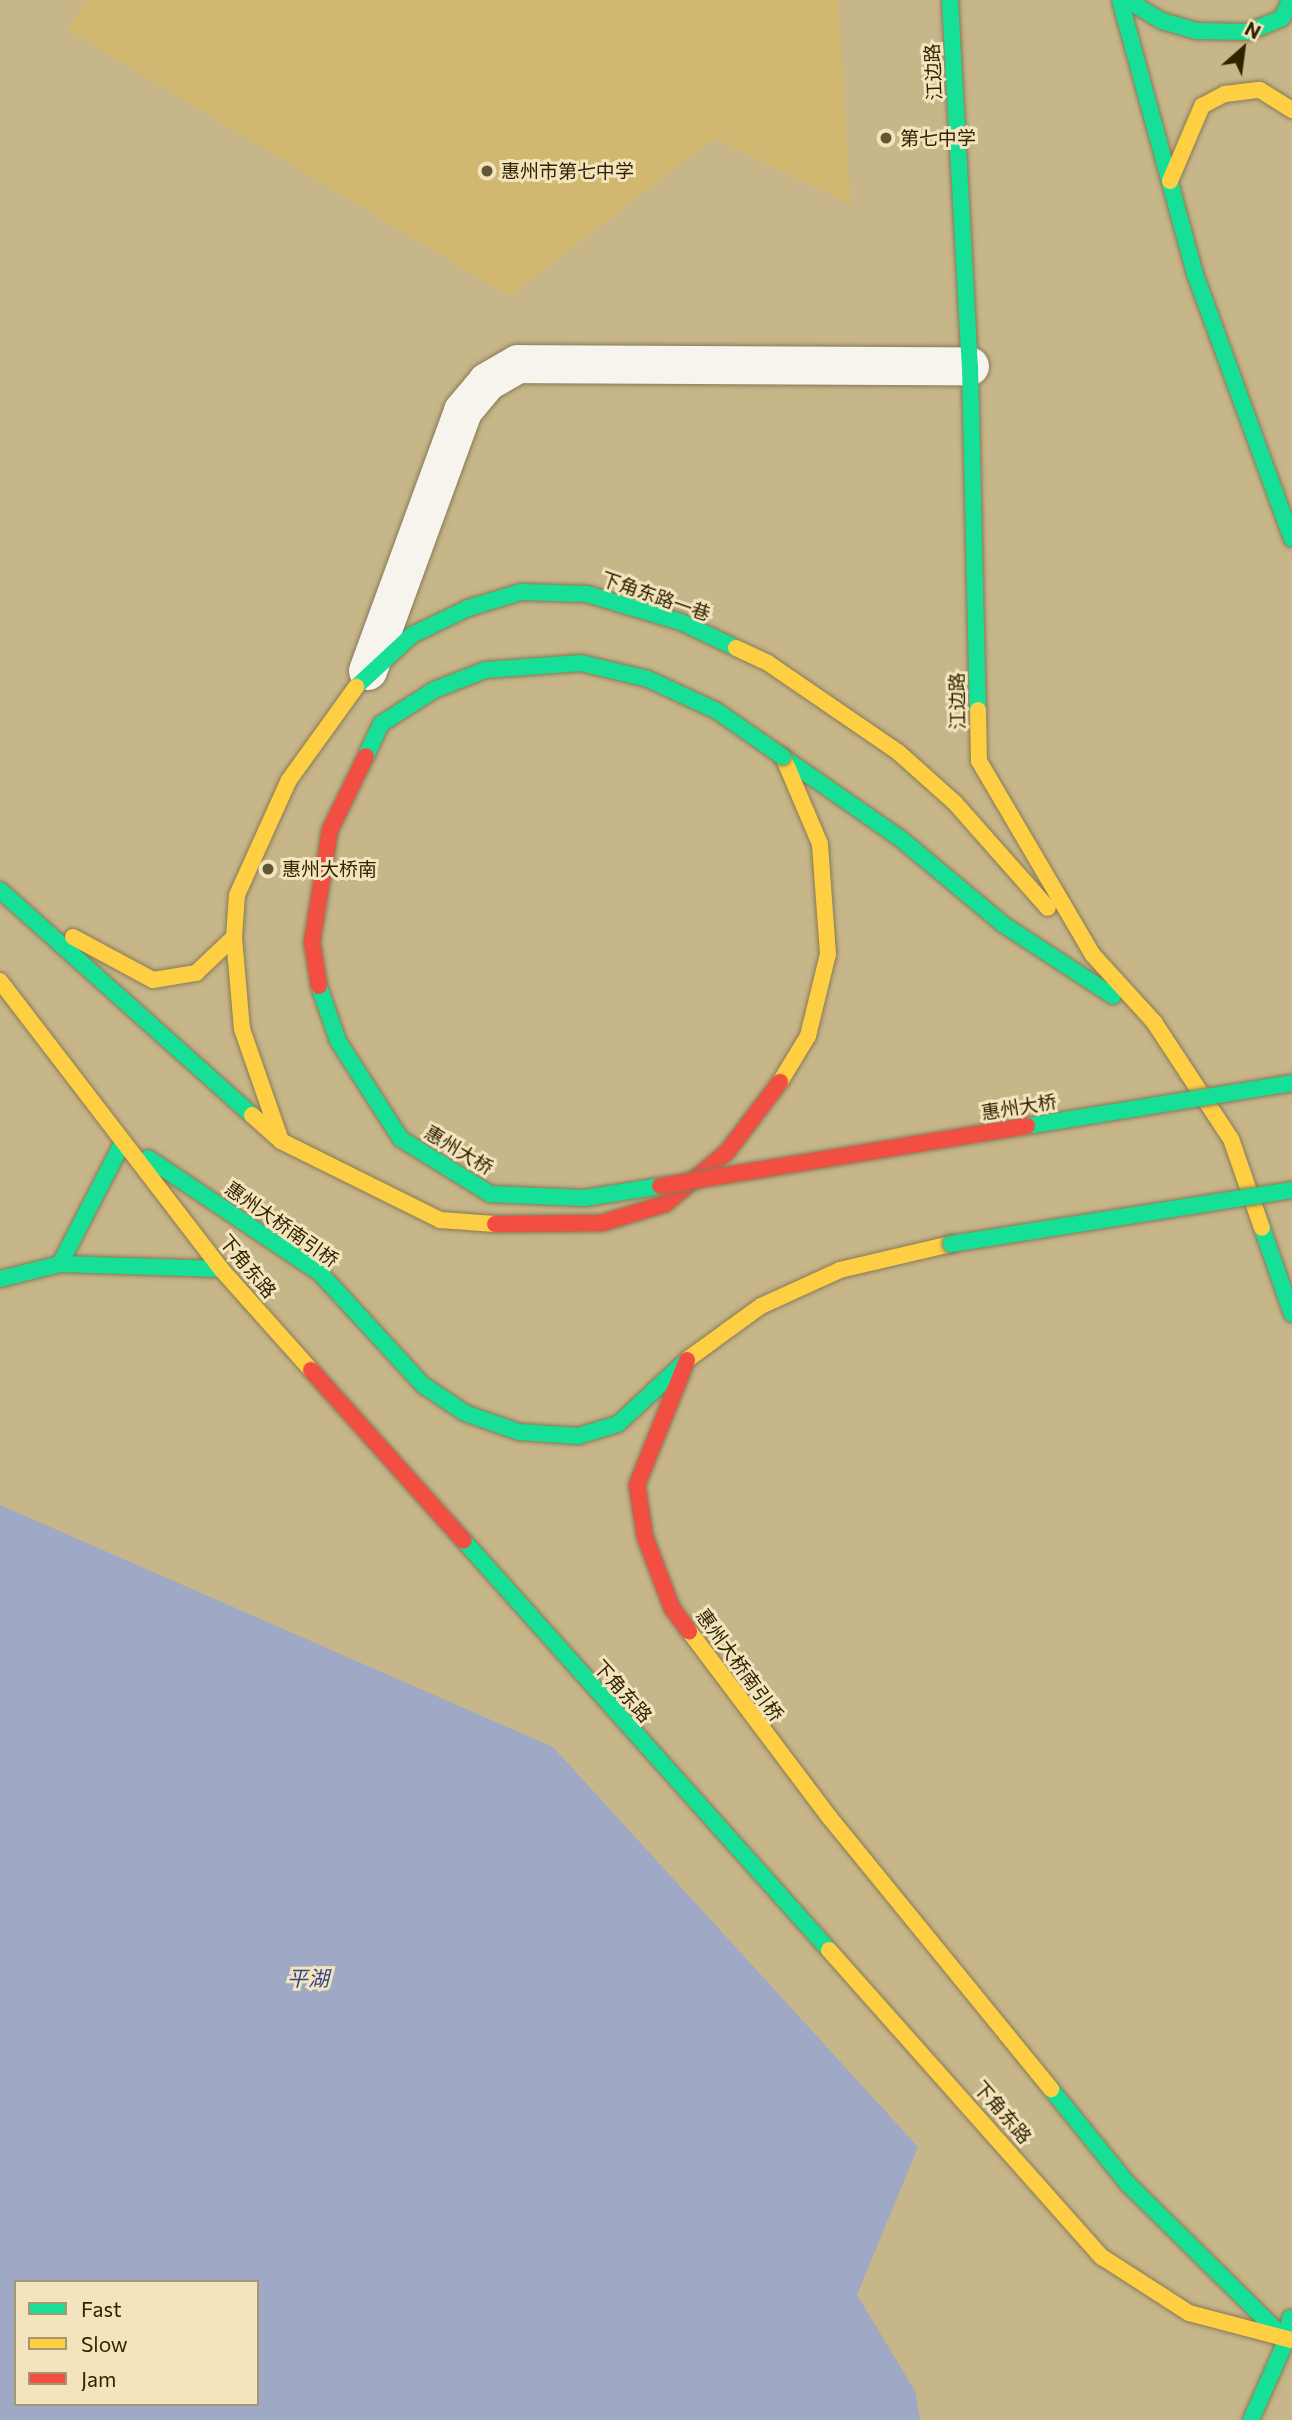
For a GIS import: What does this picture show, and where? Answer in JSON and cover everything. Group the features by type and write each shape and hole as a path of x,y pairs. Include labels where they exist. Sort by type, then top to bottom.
{"main road":[{"name":"江边路","path":"950,0 970,366 979,761 1093,955 1154,1022 1231,1139 1292,1314"},
{"path":"1121,0 1195,274 1292,539"},
{"path":"1127,0 1161,21 1198,31 1248,32 1282,18 1290,0"},
{"path":"1170,181 1202,106 1225,93 1260,90 1292,110"},
{"name":"下角东路一巷","path":"281,1141 242,1030 234,937 237,895 257,840 289,780 368,671 412,635 468,608 521,592 587,594 681,622 768,663 898,752 955,803 1093,955"},
{"name":"惠州大桥","path":"1154,1022 1004,925 901,839 717,711 648,679 581,663 485,670 434,691 381,724 330,830 312,942 320,993 338,1041 401,1139 490,1194 585,1198 1292,1083"},
{"path":"3,894 281,1141 440,1220 525,1226 603,1223 665,1204 727,1152 770,1098 808,1036 828,954 820,844 783,757"},
{"path":"3,894 153,980 196,973 234,937"},
{"name":"下角东路","path":"0,981 221,1269 1102,2257 1189,2313 1289,2341"},
{"path":"60,1264 123,1142"},
{"name":"惠州大桥南引桥","path":"123,1142 320,1273 423,1385 465,1413 519,1432 578,1436 618,1424 687,1360 761,1306 840,1270 951,1244 1292,1190"},
{"path":"0,1279 60,1264 221,1269"},
{"name":"惠州大桥南引桥","path":"687,1360 637,1485 645,1537 672,1608 740,1702 1127,2183 1289,2341"},
{"path":"1251,2420 1289,2341 1292,2309"}],"street":[{"path":"368,671 463,411 488,382 518,364 970,366"}],"shaded area":[{"name":"惠州市第七中学","path":"85,0 838,0 851,205 715,138 509,296 68,30"}],"water":[{"name":"平湖","path":"0,1505 553,1747 918,2147 857,2295 915,2391 920,2420 0,2420"}],"traffic: fast":[{"path":"950,0 970,366 978,710"},
{"path":"1120,0 1195,274 1292,539"},
{"path":"1127,0 1162,21 1198,31 1248,32 1282,18 1290,0"},
{"path":"356,687 412,635 468,608 521,592 587,594 681,622 736,648"},
{"path":"366,756 381,724 434,690 485,670 581,663 648,679 717,711 783,757"},
{"path":"783,757 901,839 1004,925 1113,996"},
{"path":"0,890 252,1115"},
{"path":"319,986 338,1041 401,1139 490,1194 585,1198 660,1186"},
{"path":"1027,1126 1292,1083"},
{"path":"60,1264 123,1142"},
{"path":"148,1158 320,1273 423,1385 465,1413 519,1432 578,1436 618,1424 688,1359"},
{"path":"951,1244 1292,1190"},
{"path":"1262,1228 1292,1314"},
{"path":"0,1279 60,1264 221,1269"},
{"path":"464,1541 829,1950"},
{"path":"1051,2089 1127,2183 1283,2337"},
{"path":"1251,2420 1286,2341 1290,2318"}],"traffic: slow":[{"path":"1170,181 1202,106 1225,94 1260,90 1292,110"},
{"path":"736,648 768,663 898,752 955,803 1048,908"},
{"path":"281,1141 242,1029 234,937 237,895 289,780 356,687"},
{"path":"978,710 979,761 1093,955 1154,1022 1231,1139 1262,1228"},
{"path":"780,1082 808,1036 828,954 820,844 783,757"},
{"path":"73,937 153,980 196,973 234,937"},
{"path":"0,981 221,1269 311,1370"},
{"path":"252,1115 281,1141 440,1220 495,1224"},
{"path":"688,1359 761,1306 840,1270 951,1244"},
{"path":"689,1631 830,1818 1051,2089"},
{"path":"829,1950 1102,2257 1189,2313 1292,2340"}],"traffic: jam":[{"path":"319,986 312,942 330,830 366,756"},
{"path":"495,1224 602,1223 665,1204 727,1152 780,1082"},
{"path":"660,1186 1027,1126"},
{"path":"687,1360 637,1485 645,1537 672,1608 689,1631"},
{"path":"311,1370 464,1541"}],"place":[{"name":"第七中学","path":"886,138"},
{"name":"惠州市第七中学","path":"487,171"},
{"name":"惠州大桥南","path":"268,869"}]}
